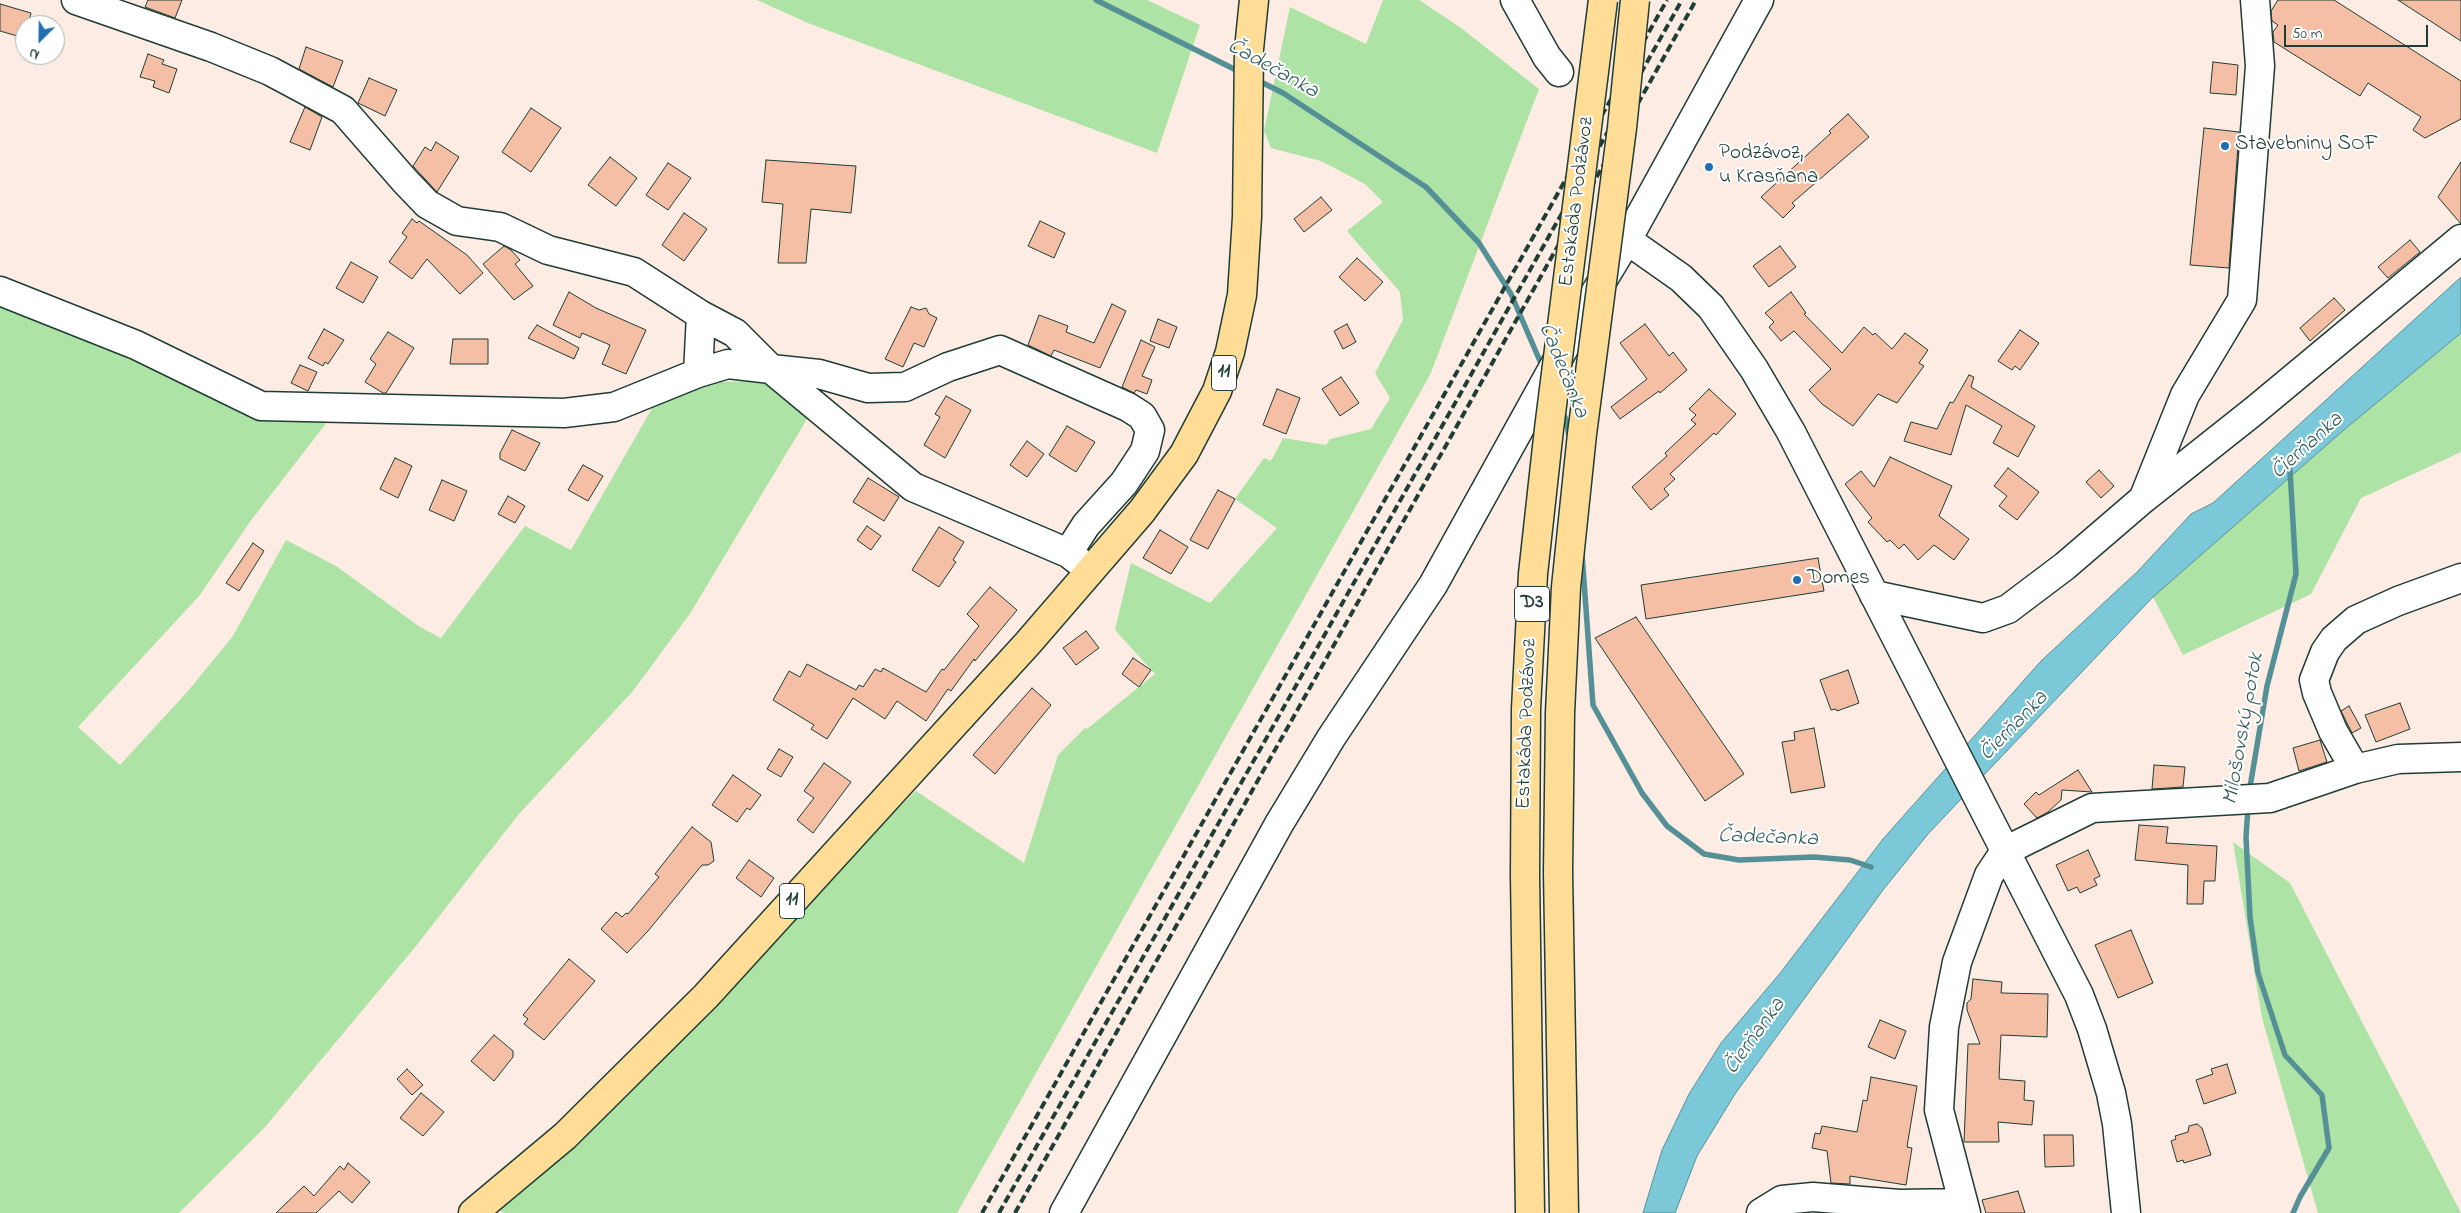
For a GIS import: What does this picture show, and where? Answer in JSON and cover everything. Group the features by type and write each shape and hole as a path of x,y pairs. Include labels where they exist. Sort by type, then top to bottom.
{"main road":[{"name":"11","path":"474,1213 565,1136 706,996 966,711 1090,571 1164,482 1197,432 1217,391 1230,352 1242,295 1247,217 1250,49 1254,0"},
{"name":"Estakáda Podzávoz","path":"1530,1213 1524,875 1526,709 1533,584 1549,428 1603,0"},
{"name":"Estakáda Podzávoz","path":"1564,1213 1558,872 1560,713 1566,587 1582,434 1622,128 1635,0"}],"street":[{"path":"76,0 211,47 270,71 343,110 404,181 428,204 457,220 500,227 548,250 634,272 701,315 735,333 771,370 914,487 1068,553 1090,571"},
{"path":"1515,0 1547,57 1559,72"},
{"path":"1064,1213 1279,824 1331,738 1433,585 1562,352 1628,240 1759,0"},
{"path":"2143,499 2185,395 2242,300 2260,66 2255,0"},
{"path":"1874,595 1982,618 2008,610 2065,566 2143,499 2254,411 2461,238"},
{"path":"1628,240 1681,278 1711,307 1732,336 1791,432 2079,995 2092,1030 2117,1124 2126,1213"},
{"path":"0,290 136,345 261,406 564,413 614,406 698,373 728,364 819,374 868,388 905,387 948,367 1000,350 1128,407 1142,416 1150,430 1145,451 1124,483 1086,525 1068,553"},
{"path":"698,373 701,315"},
{"path":"2355,769 2333,731 2317,693 2314,680 2325,652 2334,639 2356,620 2398,601 2461,578"},
{"path":"1761,1213 1782,1200 1813,1197 1964,1208 1939,1110 1944,1027 1957,962 1989,875 2005,852 2092,808 2226,802 2270,798 2355,769 2398,759 2461,757"}],"green space":[{"path":"757,0 1147,0 1200,25 1157,153 808,23"},
{"path":"1383,0 1419,0 1461,28 1539,89 1430,375 957,1213 505,1213 490,1207 916,791 1024,863 1058,755 1085,728 1087,729 1155,674 1115,630 1131,563 1210,603 1277,528 1235,499 1264,458 1271,461 1283,438 1326,445 1330,439 1371,429 1390,398 1375,373 1403,320 1400,292 1347,231 1383,202 1365,184 1321,161 1271,148 1264,131 1290,7 1366,44"},
{"path":"0,296 331,417 252,519 199,596 78,727 120,765 188,691 233,636 286,540 336,566 420,627 441,638 525,526 571,550 655,403 713,382 761,381 810,414 691,612 633,691 518,815 416,946 265,1127 179,1213 0,1213"},
{"path":"2461,333 2461,452 2361,498 2311,594 2183,655 2153,597 2345,429"},
{"path":"2233,842 2290,883 2461,1213 2318,1213 2262,1018"}],"water":[{"name":"Čierňanka","path":"2461,277 2461,333 2345,429 2153,597 1928,834 1883,890 1735,1094 1697,1156 1675,1213 1643,1213 1662,1150 1689,1094 1721,1043 1781,972 1883,839 2041,661 2138,571 2191,514 2213,503"}],"building":[{"path":"148,0 182,0 175,18 145,7"},
{"path":"2278,0 2334,0 2461,81 2461,119 2425,138 2413,130 2421,117 2368,83 2360,96 2274,42 2273,32 2278,25 2272,21 2271,11"},
{"path":"2398,0 2461,0 2461,41"},
{"path":"0,4 31,13 30,15 15,15 15,35 0,31"},
{"path":"306,47 343,61 333,87 299,69"},
{"path":"148,54 164,60 162,64 177,69 169,93 153,87 155,81 140,77"},
{"path":"2213,62 2238,65 2236,95 2210,93"},
{"path":"369,78 397,90 385,116 358,103"},
{"path":"305,107 322,117 310,150 290,142"},
{"path":"531,108 561,128 531,172 502,152"},
{"path":"1848,114 1869,137 1792,203 1795,206 1783,218 1761,197 1831,133 1829,131"},
{"path":"2204,128 2239,132 2229,268 2190,265"},
{"path":"436,142 459,157 437,192 413,166 425,147 431,151"},
{"path":"610,157 637,178 616,206 588,185"},
{"path":"766,160 856,166 851,213 811,209 806,263 778,263 783,204 762,202"},
{"path":"2461,162 2461,224 2438,197"},
{"path":"668,163 691,178 668,210 646,195"},
{"path":"1321,197 1332,210 1304,232 1294,219"},
{"path":"684,213 707,229 684,261 662,245"},
{"path":"412,219 417,223 419,221 467,255 483,273 460,294 427,259 412,279 389,262 407,237 402,233"},
{"path":"1040,221 1065,233 1054,258 1028,246"},
{"path":"2410,240 2420,252 2388,278 2378,267"},
{"path":"504,246 511,250 520,260 515,264 533,286 514,300 483,264"},
{"path":"1780,246 1796,267 1769,287 1753,266"},
{"path":"1357,258 1383,282 1365,301 1339,277"},
{"path":"351,262 378,277 363,303 336,288"},
{"path":"569,292 596,308 646,330 626,374 602,364 610,345 582,333 580,338 553,325"},
{"path":"1791,292 1806,313 1804,314 1842,353 1864,327 1873,335 1875,333 1892,349 1905,333 1928,350 1919,363 1924,366 1897,403 1878,394 1853,426 1822,404 1809,390 1831,369 1794,331 1781,341 1769,327 1774,322 1765,313"},
{"path":"2334,298 2345,310 2310,341 2300,328"},
{"path":"1112,304 1126,311 1100,368 1054,350 1051,356 1028,345 1039,315 1068,326 1066,332 1094,343"},
{"path":"911,307 919,310 926,308 929,314 937,318 924,347 914,343 903,367 885,359"},
{"path":"1158,319 1177,327 1169,348 1150,341"},
{"path":"1347,324 1356,342 1343,349 1334,331"},
{"path":"1645,324 1669,356 1673,352 1687,370 1660,393 1659,391 1620,419 1611,407 1647,379 1620,343"},
{"path":"537,325 579,348 574,359 528,338"},
{"path":"324,329 344,340 328,364 325,362 323,366 308,358"},
{"path":"2020,330 2039,343 2020,370 2015,366 2012,370 1998,361"},
{"path":"388,332 414,348 386,393 383,393 365,382 376,364 370,359"},
{"path":"453,339 488,339 488,364 450,364"},
{"path":"1141,340 1155,347 1142,376 1152,380 1147,394 1136,390 1134,393 1122,387"},
{"path":"300,365 317,372 308,391 291,383"},
{"path":"1969,375 1974,377 1971,387 2035,426 2018,457 1993,443 2002,426 1966,405 1951,455 1904,441 1911,422 1937,429 1950,402 1953,403"},
{"path":"1341,377 1359,403 1340,416 1322,389"},
{"path":"1277,389 1300,398 1286,434 1263,425"},
{"path":"1709,389 1736,414 1716,435 1714,433 1670,474 1675,479 1664,489 1669,495 1651,510 1632,487 1667,456 1665,453 1696,424 1691,420 1696,415 1689,409"},
{"path":"946,396 971,410 945,458 924,445 940,417 935,414"},
{"path":"1067,426 1095,442 1076,472 1049,455"},
{"path":"512,430 540,443 525,471 500,459 500,453"},
{"path":"1027,441 1044,454 1027,477 1010,465"},
{"path":"1890,457 1952,486 1939,516 1969,539 1954,560 1934,545 1918,560 1904,544 1899,549 1890,540 1887,542 1868,522 1872,518 1845,484 1861,471 1874,487"},
{"path":"395,458 412,466 398,498 380,489"},
{"path":"583,465 603,476 588,501 568,490"},
{"path":"2008,468 2039,492 2017,520 1999,506 2007,496 1994,486"},
{"path":"2099,470 2114,486 2101,498 2086,482"},
{"path":"868,478 899,497 884,521 853,502"},
{"path":"442,480 467,491 454,521 429,510"},
{"path":"1218,490 1235,499 1208,549 1190,540"},
{"path":"508,496 525,506 515,523 498,514"},
{"path":"867,526 881,536 871,550 857,540"},
{"path":"939,527 964,542 953,560 956,562 939,587 912,570"},
{"path":"1160,530 1188,547 1171,574 1143,558"},
{"path":"253,543 264,551 239,591 226,583"},
{"path":"1818,558 1824,591 1646,619 1641,585"},
{"path":"990,587 1017,610 975,661 974,659 951,691 948,689 926,721 897,701 885,719 853,698 827,739 811,729 814,725 773,700 789,671 800,677 807,664 856,690 859,685 863,687 875,669 881,672 883,668 926,692 942,669 944,670 979,626 967,614"},
{"path":"1636,617 1744,774 1705,801 1595,638"},
{"path":"1086,631 1099,648 1076,665 1063,648"},
{"path":"1133,658 1151,670 1139,687 1122,674"},
{"path":"1848,670 1859,703 1837,711 1836,709 1831,710 1820,680"},
{"path":"1032,688 1051,705 995,774 973,755"},
{"path":"2400,703 2410,729 2376,742 2365,715"},
{"path":"2349,706 2361,728 2352,733 2341,711"},
{"path":"1814,728 1825,787 1791,793 1782,742 1795,740 1794,732"},
{"path":"2320,740 2327,762 2299,771 2293,748"},
{"path":"779,749 793,757 781,777 767,769"},
{"path":"824,763 851,782 813,833 797,820 814,798 804,791"},
{"path":"2154,765 2185,767 2183,787 2152,789"},
{"path":"2078,770 2092,792 2062,790 2061,800 2048,812 2037,818 2024,804 2036,792 2039,795"},
{"path":"733,775 761,795 750,810 747,808 737,822 712,805"},
{"path":"2139,825 2168,827 2166,843 2217,846 2215,881 2204,881 2203,904 2187,904 2188,865 2135,860"},
{"path":"692,827 711,842 714,861 708,865 702,865 648,931 627,953 601,929 616,912 622,917 626,913 628,914 659,877 655,874"},
{"path":"2088,850 2100,876 2094,879 2097,885 2080,893 2077,887 2068,891 2056,865"},
{"path":"749,860 774,878 761,897 736,878"},
{"path":"2131,930 2153,983 2118,998 2095,945"},
{"path":"569,959 595,981 544,1040 524,1024 528,1019 523,1015"},
{"path":"1973,979 2002,982 2001,993 2048,994 2047,1037 2001,1035 1999,1079 2025,1081 2024,1100 2034,1101 2032,1125 1998,1122 1999,1142 1964,1142 1968,1044 1980,1044 1967,1010 1967,1003 1971,999"},
{"path":"1880,1020 1906,1031 1895,1059 1868,1047"},
{"path":"494,1035 513,1051 513,1057 494,1081 471,1061"},
{"path":"2227,1064 2236,1093 2204,1104 2196,1080 2213,1074 2211,1069"},
{"path":"407,1069 423,1085 412,1095 397,1079"},
{"path":"1871,1077 1917,1086 1907,1147 1912,1148 1906,1185 1850,1176 1850,1184 1831,1183 1827,1151 1812,1148 1815,1133 1820,1134 1822,1126 1857,1132 1863,1100 1867,1101"},
{"path":"421,1093 444,1112 423,1136 400,1118"},
{"path":"2197,1124 2202,1128 2211,1155 2184,1163 2183,1160 2177,1162 2171,1141 2176,1139 2175,1136 2188,1132 2189,1126"},
{"path":"2044,1135 2073,1135 2074,1166 2045,1167"},
{"path":"348,1163 370,1182 352,1203 339,1191 316,1213 276,1213 304,1186 314,1196 340,1166 344,1170"},
{"path":"2018,1191 2025,1213 1986,1213 1982,1200"}],"waterway":[{"name":"Čadečanka","path":"1096,0 1242,73"},
{"name":"Čadečanka","path":"1257,80 1283,93 1426,187 1479,243 1511,294 1543,368"},
{"name":"Čadečanka","path":"1562,411 1567,422 1569,438"},
{"name":"Milošovský potok","path":"2249,793 2267,686 2296,574 2290,470"},
{"name":"Čadečanka","path":"1582,554 1593,705 1642,793 1667,826 1704,854 1739,860 1814,857 1850,860 1871,867"},
{"name":"Milošovský potok","path":"2248,807 2246,837 2250,917 2258,973 2285,1055 2322,1095 2329,1148 2300,1197 2293,1213"}],"railway":[{"path":"982,1213 1667,0"},
{"path":"999,1213 1682,0"},
{"path":"1015,1213 1696,0"}],"place":[{"name":"Stavebniny SOF","path":"2225,146"},
{"name":"Podzávoz, u Krasňana","path":"1709,167"},
{"name":"Domes","path":"1797,580"}]}
